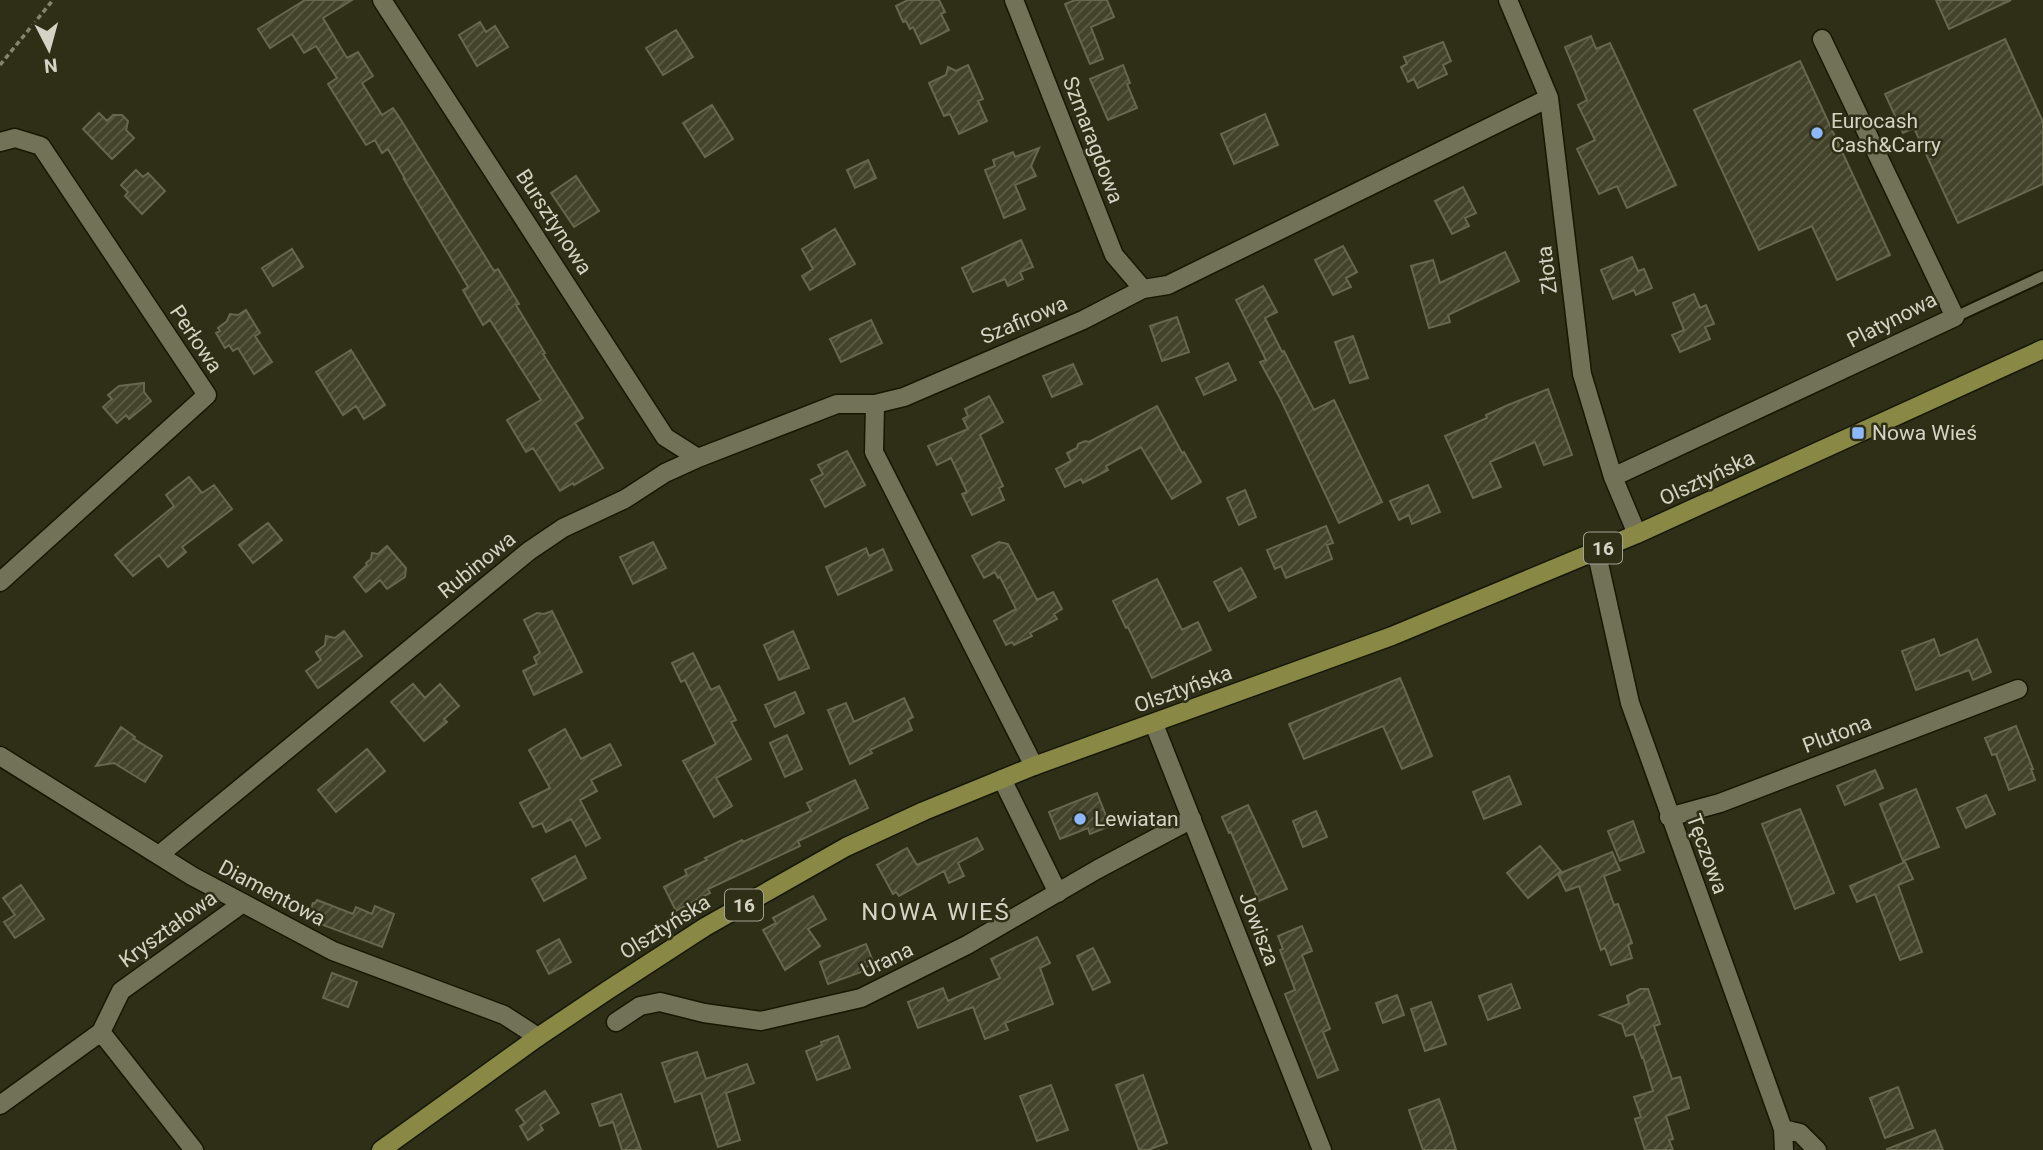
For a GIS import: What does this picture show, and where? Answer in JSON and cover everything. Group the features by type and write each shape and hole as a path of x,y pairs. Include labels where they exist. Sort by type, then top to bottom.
{"main road":[{"name":"Olsztyńska","path":"381,1150 538,1037 705,927 822,860 924,811 1034,766 1392,636 1637,534 2043,349"}],"street":[{"name":"Bursztynowa","path":"382,0 665,437 698,458"},
{"name":"Szmaragdowa","path":"1014,0 1114,255 1143,289"},
{"name":"Złota","path":"1507,0 1549,98 1582,374 1613,477 1637,534"},
{"name":"Platynowa","path":"1613,477 1955,317 1822,39"},
{"name":"Szafirowa","path":"875,404 904,397 1083,320 1143,289 1168,285 1549,98"},
{"name":"Perłowa","path":"0,142 15,138 41,146 207,396 0,582"},
{"name":"Rubinowa","path":"159,855 529,551 563,528 625,499 665,473 698,458 837,404 875,404"},
{"path":"875,404 874,452 1034,766"},
{"name":"Tęczowa","path":"1596,550 1630,703 1783,1129 1784,1150"},
{"name":"Plutona","path":"1670,817 1720,803 2018,689"},
{"name":"Jowisza","path":"1154,724 1322,1150"},
{"name":"Diamentowa","path":"0,756 192,876 333,951 504,1015 538,1037"},
{"path":"1002,779 1058,893"},
{"name":"Urana","path":"616,1022 640,1006 660,1002 704,1013 761,1021 861,998 967,946 1192,820"},
{"name":"Kryształowa","path":"0,1105 101,1032 121,991 243,903"},
{"path":"101,1032 194,1150"},
{"path":"1783,1129 1800,1133 1817,1150"}],"lane":[{"path":"1955,317 2043,276"}],"path":[{"path":"0,65 52,0"}],"building":[{"path":"305,0 352,0 323,18 347,58 358,52 373,76 362,83 382,115 393,108 494,271 498,269 545,353 543,354 583,418 575,423 603,468 560,491 533,448 526,452 507,420 541,400 490,320 483,325 463,290 468,287 388,149 382,153 375,140 366,145 328,84 337,78 316,46 304,53 292,34 270,48 258,29"},
{"path":"908,0 939,0 945,12 941,14 949,30 921,44 913,27 910,29 906,21 903,22 896,6"},
{"path":"1075,0 1107,0 1114,17 1091,27 1103,59 1090,64 1065,4"},
{"path":"1936,0 2011,0 1949,29"},
{"path":"480,22 486,32 495,26 508,47 477,66 459,35"},
{"path":"676,30 693,57 663,75 646,48"},
{"path":"1591,36 1596,49 1610,43 1676,185 1627,208 1617,186 1599,194 1577,149 1595,140 1578,105 1587,100 1565,47"},
{"path":"2005,39 2043,122 2043,184 1958,223 1914,128 1903,133 1885,94"},
{"path":"1443,42 1451,61 1443,65 1447,74 1418,88 1414,79 1408,82 1401,67 1407,64 1404,57"},
{"path":"1800,61 1890,255 1837,280 1812,226 1759,250 1694,110"},
{"path":"968,65 983,99 978,101 987,121 959,134 950,114 944,116 929,83 946,75 948,67 956,71"},
{"path":"1123,65 1137,108 1108,120 1090,79"},
{"path":"712,105 733,139 705,157 683,123"},
{"path":"99,113 107,121 113,115 122,115 128,121 126,130 134,138 112,159 83,129"},
{"path":"1265,114 1278,145 1234,164 1221,134"},
{"path":"1039,148 1031,166 1036,176 1015,185 1025,209 1004,218 985,170 995,166 993,160 1013,152 1015,157"},
{"path":"868,160 876,178 855,188 847,170"},
{"path":"136,170 143,177 148,173 165,191 142,214 125,196 128,192 121,185"},
{"path":"576,176 599,211 574,227 551,193"},
{"path":"1463,187 1476,213 1465,218 1469,226 1452,234 1435,201"},
{"path":"835,229 855,264 810,290 802,276 813,269 802,249"},
{"path":"1021,240 1033,267 1020,272 1023,279 1008,286 1005,279 973,292 962,268"},
{"path":"1343,246 1357,272 1346,278 1351,287 1333,295 1315,260"},
{"path":"292,249 303,267 273,286 262,268"},
{"path":"1505,252 1519,281 1448,315 1450,322 1429,328 1411,266 1433,260 1440,283"},
{"path":"1632,257 1638,271 1644,269 1652,288 1636,295 1634,290 1613,299 1601,270"},
{"path":"1263,286 1277,312 1265,318 1282,352 1284,351 1314,410 1334,400 1382,502 1339,523 1260,362 1266,360 1236,300"},
{"path":"1694,294 1700,308 1706,305 1714,324 1705,327 1710,339 1680,352 1672,335 1684,330 1673,303"},
{"path":"246,310 260,333 255,336 272,362 254,374 238,348 233,351 229,345 225,348 216,333 230,314 238,315"},
{"path":"1177,317 1189,352 1162,361 1150,326"},
{"path":"871,320 882,343 841,362 830,339"},
{"path":"1353,336 1368,378 1350,383 1335,342"},
{"path":"351,350 385,405 364,419 356,406 343,415 316,372"},
{"path":"1228,363 1236,380 1204,395 1196,378"},
{"path":"1073,364 1082,384 1052,397 1043,376"},
{"path":"144,383 144,392 151,401 129,419 126,415 117,423 103,407 112,399 108,395 119,386"},
{"path":"1548,389 1572,455 1544,465 1535,442 1490,462 1501,487 1473,498 1445,436"},
{"path":"989,396 1003,422 980,435 1003,486 999,488 1004,500 972,515 962,494 967,492 951,458 937,465 928,446 968,429 963,419 968,416 965,409"},
{"path":"1157,406 1201,482 1172,499 1141,447 1106,466 1108,470 1083,483 1081,479 1065,487 1056,469 1071,461 1067,453 1077,448 1078,444 1089,442"},
{"path":"847,451 865,485 825,507 811,480 823,474 818,465"},
{"path":"189,477 202,493 214,485 232,509 182,547 186,552 168,567 159,555 133,576 115,555 174,506 166,495"},
{"path":"1428,485 1440,512 1412,524 1409,515 1399,520 1390,501"},
{"path":"1245,490 1256,517 1239,525 1227,498"},
{"path":"268,523 282,540 253,563 239,545"},
{"path":"1326,526 1333,543 1327,545 1332,559 1286,578 1281,566 1275,569 1267,550"},
{"path":"653,542 666,568 633,584 620,557"},
{"path":"999,542 1008,544 1037,600 1053,592 1062,609 1054,614 1057,619 1014,645 1012,642 1006,645 994,621 1016,609 1000,577 998,578 995,572 984,578 972,556"},
{"path":"387,546 406,568 405,577 387,589 380,580 366,592 354,577 367,565 372,553 378,554"},
{"path":"866,548 869,556 883,549 892,570 838,595 826,567"},
{"path":"1241,568 1256,597 1229,611 1214,582"},
{"path":"1157,579 1182,630 1198,622 1211,650 1152,678 1113,601"},
{"path":"552,611 582,672 534,695 523,671 537,664 534,657 540,653 524,620 537,613"},
{"path":"344,631 362,656 318,688 306,671 321,660 316,652 325,645 326,636 335,638"},
{"path":"793,631 809,668 779,680 764,645"},
{"path":"1934,639 1940,656 1977,639 1991,672 1973,680 1969,670 1916,690 1902,651"},
{"path":"693,653 711,690 719,686 736,720 731,722 751,759 716,778 732,806 714,817 683,761 716,744 685,680 681,682 672,663"},
{"path":"1400,678 1432,756 1402,769 1383,726 1304,759 1289,724"},
{"path":"413,684 425,698 440,684 459,706 444,719 447,722 424,741 391,702"},
{"path":"795,692 804,713 775,727 765,705"},
{"path":"904,698 913,717 908,720 912,730 870,750 872,753 850,764 828,710 846,703 854,722"},
{"path":"2016,726 2035,780 2009,790 1996,754 1992,755 1985,738"},
{"path":"121,727 135,737 134,739 162,756 145,782 114,763 96,766"},
{"path":"565,729 581,759 610,744 621,765 591,780 597,791 580,800 600,838 586,846 571,819 546,832 542,823 533,827 520,803 550,788 529,750"},
{"path":"787,735 802,769 785,777 770,743"},
{"path":"367,749 385,771 336,812 318,790"},
{"path":"1875,770 1883,788 1845,805 1837,786"},
{"path":"1509,776 1521,804 1484,819 1473,792"},
{"path":"855,780 868,808 798,841 800,846 708,889 710,893 676,911 664,887 687,875 685,870 742,840 743,842 811,811 807,803"},
{"path":"1916,789 1939,847 1903,861 1880,804"},
{"name":"Lewiatan","path":"1097,793 1110,826 1090,834 1088,828 1060,839 1049,812"},
{"path":"1986,795 1995,814 1966,828 1957,808"},
{"path":"1248,805 1287,889 1259,901 1231,832 1229,833 1222,817"},
{"path":"1800,809 1834,893 1795,909 1762,824"},
{"path":"1316,811 1327,837 1303,847 1293,821"},
{"path":"1633,821 1644,852 1620,861 1608,831"},
{"path":"977,838 983,849 958,863 964,876 949,883 944,871 899,896 896,892 893,894 877,865 907,848 917,865"},
{"path":"1540,846 1561,871 1528,898 1507,873"},
{"path":"1612,852 1620,870 1604,876 1614,905 1618,904 1632,943 1628,945 1632,958 1611,965 1605,948 1601,950 1579,886 1566,891 1558,874"},
{"path":"575,856 586,878 544,901 532,879"},
{"path":"1905,862 1913,879 1898,885 1922,952 1900,960 1875,894 1857,902 1850,886"},
{"path":"21,885 44,919 15,938 4,922 15,915 3,898"},
{"path":"813,896 826,919 808,929 820,946 785,970 763,930 776,923 773,918"},
{"path":"317,900 353,914 356,907 372,914 375,906 394,914 382,947 307,919 313,903"},
{"path":"1302,926 1312,951 1302,955 1330,1029 1323,1032 1338,1070 1318,1078 1285,994 1295,990 1280,950 1283,949 1278,936"},
{"path":"1037,937 1050,963 1040,968 1053,1004 1005,1023 1008,1030 985,1039 973,1007 918,1028 908,1002 943,988 948,1001 1000,978 991,959"},
{"path":"559,939 571,962 549,974 537,951"},
{"path":"866,944 874,964 863,968 864,971 828,984 820,962"},
{"path":"1093,948 1110,982 1093,990 1077,956"},
{"path":"332,973 357,982 348,1007 323,998"},
{"path":"1511,984 1520,1008 1488,1020 1479,996"},
{"path":"1640,989 1648,989 1660,1024 1654,1026 1672,1079 1680,1077 1689,1108 1666,1116 1673,1139 1669,1140 1673,1150 1645,1150 1635,1119 1641,1117 1634,1097 1653,1091 1643,1057 1634,1034 1626,1036 1622,1024 1600,1015 1629,1004 1627,996"},
{"path":"1397,995 1404,1015 1383,1023 1376,1003"},
{"path":"1431,1002 1446,1044 1425,1051 1411,1009"},
{"path":"838,1036 850,1068 817,1080 806,1051"},
{"path":"697,1052 706,1079 747,1064 754,1083 726,1093 740,1140 718,1147 701,1093 675,1102 662,1063"},
{"path":"1143,1075 1167,1143 1148,1150 1139,1150 1116,1085"},
{"path":"1051,1085 1068,1130 1037,1141 1020,1096"},
{"path":"1898,1087 1913,1128 1885,1138 1870,1098"},
{"path":"545,1091 559,1113 540,1125 543,1130 528,1140 520,1126 525,1123 516,1110"},
{"path":"621,1094 641,1150 622,1150 613,1122 600,1126 592,1104"},
{"path":"1439,1099 1456,1150 1423,1150 1409,1110"},
{"path":"1935,1130 1943,1150 1887,1149"}],"place":[{"name":"Eurocash Cash&Carry","path":"1817,133"},
{"name":"Nowa Wieś","path":"1858,433"},
{"name":"Lewiatan","path":"1080,819"}],"district":[{"name":"NOWA WIEŚ","path":"936,912"}]}
